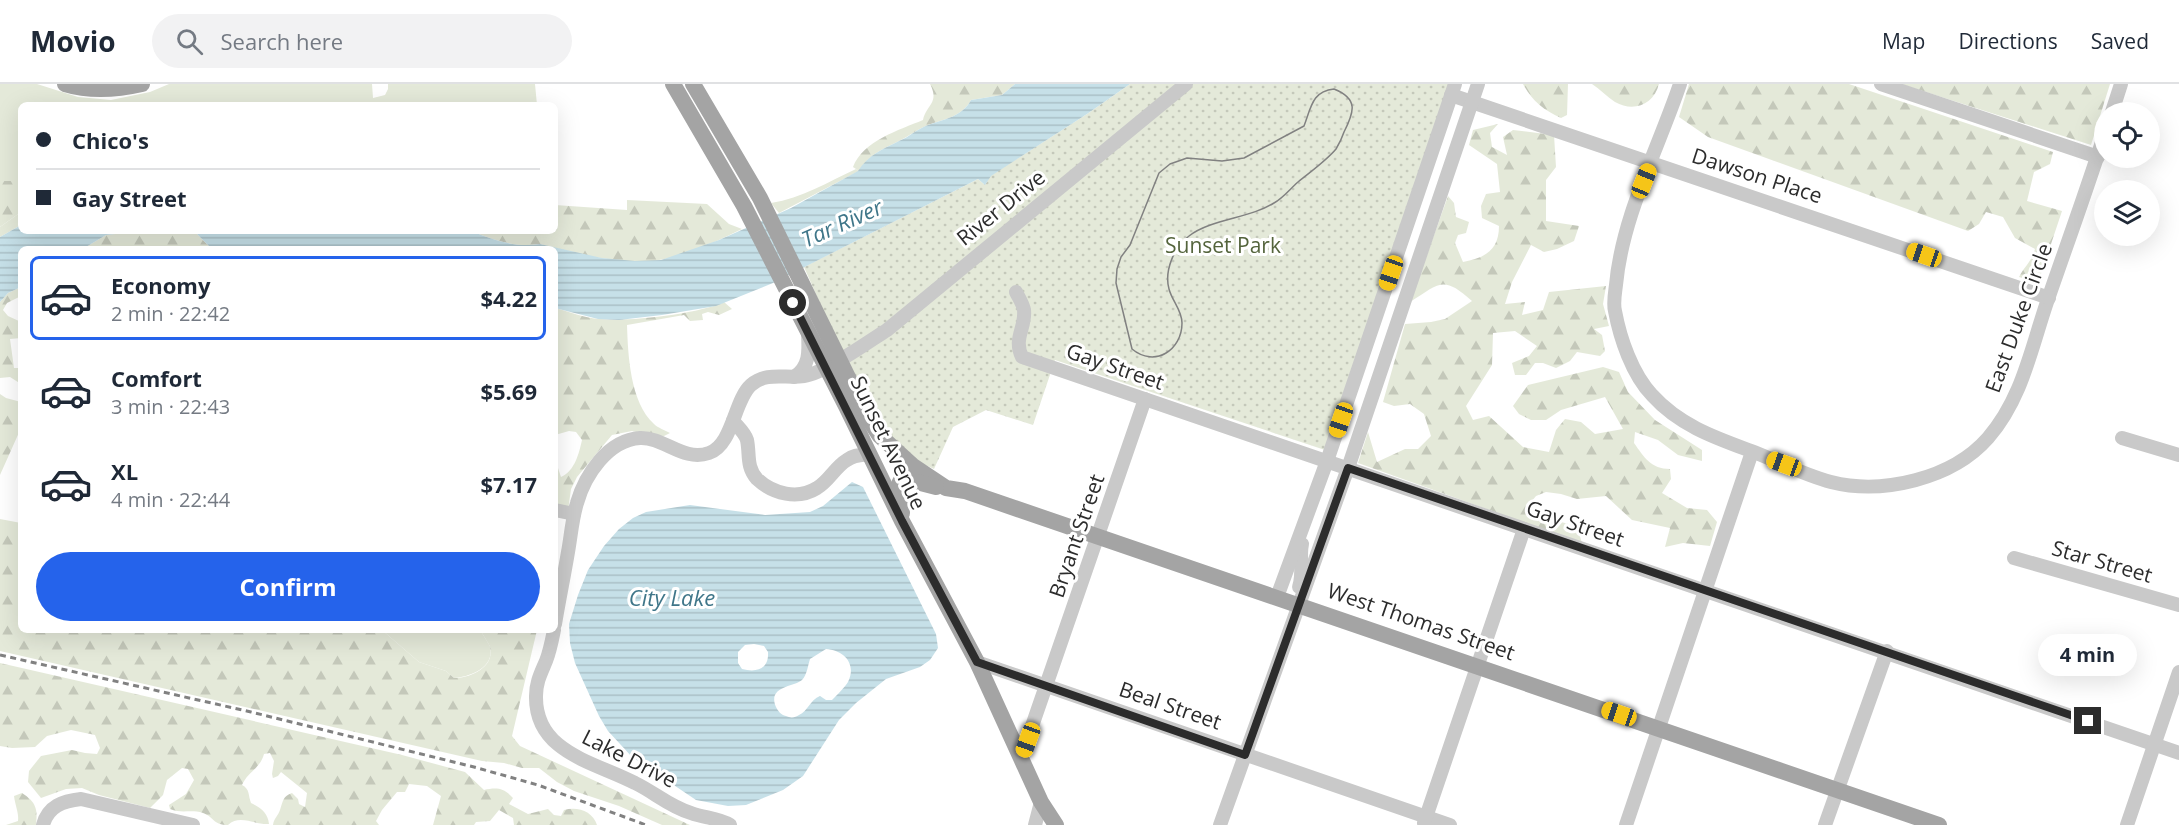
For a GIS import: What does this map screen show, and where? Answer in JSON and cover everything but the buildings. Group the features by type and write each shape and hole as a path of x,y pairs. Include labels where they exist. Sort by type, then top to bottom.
{"main road":[{"path":"65,84 81,89 119,89 142,84"},
{"name":"Sunset Avenue","path":"673,84 744,206 808,332 833,363 869,454 977,662 1041,802 1056,825"},
{"name":"West Thomas Street","path":"693,84 760,198 809,295 833,363 879,435 913,466 946,488 965,491 1478,665 1939,825"},
{"path":"902,521 899,484 901,480 946,488"}],"street":[{"name":"River Drive","path":"833,363 887,330 1185,84"},
{"path":"1221,825 1245,755 1290,602 1348,468 1478,84"},
{"name":"East Duke Circle","path":"1680,84 1629,218 1617,272 1614,308 1623,342 1636,372 1650,393 1674,416 1708,436 1832,482 1870,486 1899,485 1935,474 1963,459 1987,440 2016,396 2094,166"},
{"path":"1881,84 2094,156"},
{"path":"2115,102 2121,84"},
{"path":"1290,602 1301,580 1301,546 1308,513 1453,89"},
{"name":"Dawson Place","path":"1453,89 1472,101 2049,297"},
{"name":"Gay Street","path":"1016,292 1024,308 1024,319 1017,347 1022,357 1704,591 1887,651 2179,753"},
{"path":"794,376 800,373 807,363 808,332"},
{"path":"558,607 574,514 583,486 598,463 618,445 627,440 651,439 686,454 708,453 716,449 734,421 750,386 760,379 771,376 804,376 833,363"},
{"name":"Bryant Street","path":"1021,758 1145,399"},
{"path":"734,421 747,440 749,466 756,477 777,491 804,494 817,488 848,458 869,454"},
{"path":"2122,438 2179,455"},
{"path":"1626,825 1752,452"},
{"path":"558,511 574,514"},
{"path":"1425,821 1524,529"},
{"name":"Star Street","path":"2014,558 2179,605"},
{"name":"Lake Drive","path":"553,633 547,660 538,679 536,696 543,728 554,740 567,752 587,764 615,772 639,784 670,805 730,825"},
{"path":"1825,825 1887,651"},
{"name":"Beal Street","path":"977,662 1245,755 1425,821 1450,825"},
{"path":"2127,825 2179,672"},
{"path":"43,825 47,813 53,808 68,800 81,799 192,825"},
{"path":"1035,825 1041,802"}],"green space":[{"path":"0,84 37,84 78,97 111,100 150,92 169,84 372,84 373,98 385,95 388,84 535,84 537,102 18,102 18,181 0,182"},
{"path":"930,84 1015,84 1002,95 971,100 958,114 924,127 882,150 871,157 859,171 853,167 858,158 873,143 923,120 934,96"},
{"name":"Sunset Park","path":"1130,84 1450,84 1325,450 1055,360 1033,425 986,410 953,427 934,469 921,463 882,428 838,344 804,267 978,179 985,185 990,176"},
{"path":"1523,84 1568,84 1567,115 1561,118 1543,108"},
{"path":"1592,84 1659,84 1653,97 1648,101 1642,105 1629,107 1615,102"},
{"path":"1689,84 1849,84 2053,152 2050,164 2034,172 2027,201 2062,211 2038,283 2019,277 2035,249 2015,238 2003,217 1986,212 1979,224 1968,231 1708,137 1679,117"},
{"path":"1901,84 2110,84 2104,102 2094,102 2094,135 2091,145"},
{"path":"1498,124 1490,133 1492,147 1507,155 1503,137 1513,130 1554,135 1556,167 1546,180 1546,221 1579,226 1574,241 1557,249 1544,252 1531,245 1512,282 1505,304 1525,302 1522,315 1543,310 1549,292 1606,286 1603,304 1609,326 1594,329 1602,335 1605,351 1600,356 1577,352 1570,361 1556,368 1543,363 1535,363 1526,375 1515,375 1512,363 1529,356 1537,346 1515,331 1493,333 1492,365 1466,406 1473,420 1489,416 1523,447 1549,452 1556,430 1565,419 1581,422 1595,434 1623,429 1605,397 1561,410 1546,420 1531,420 1519,414 1513,406 1528,385 1603,367 1619,372 1628,392 1655,420 1702,450 1702,461 1678,455 1658,440 1635,432 1634,443 1645,457 1658,467 1670,469 1671,479 1662,493 1687,508 1707,510 1717,522 1710,546 1683,543 1665,547 1670,528 1632,520 1606,496 1577,499 1546,492 1536,496 1527,507 1557,521 1577,526 1582,543 1358,463 1368,432 1377,462 1405,449 1418,449 1431,436 1424,414 1410,404 1394,406 1383,402 1405,324 1445,319 1472,301 1454,288 1441,285 1435,286 1410,302 1448,196 1454,203 1456,217 1469,222 1466,233 1458,235 1455,243 1463,262 1489,252 1496,241 1499,226 1482,218 1481,206 1486,194 1500,192 1497,164 1469,145 1473,130"},
{"path":"856,169 859,171 779,213 771,203 804,193"},
{"path":"18,181 18,214 0,227 0,182"},
{"path":"627,200 707,204 729,224 742,229 690,252 645,261 599,258 558,248 558,246 513,244 479,234 558,234 558,205 627,210"},
{"path":"18,214 18,227 0,237 0,227"},
{"path":"197,234 209,246 88,246 106,235"},
{"path":"18,288 18,298 7,303 3,310 8,316 18,321 18,338 10,339 14,368 18,368 18,382 10,377 0,378 0,302 8,293"},
{"path":"724,302 732,309 719,315 708,312 702,314 703,320 690,321 684,315 627,325 628,350 635,391 646,415 654,424 670,433 660,438 632,431 612,435 577,477 571,489 568,511 558,506 558,468 561,477 570,471 576,461 582,440 576,432 569,431 558,434 558,309 583,316 613,320 663,316"},
{"path":"0,394 18,401 18,435 0,475"},
{"path":"0,519 18,522 18,633 385,633 419,662 446,671 454,678 473,674 489,661 490,647 482,633 536,633 512,736 520,746 690,825 662,825 619,806 574,791 557,782 539,768 522,768 504,763 482,761 0,651"},
{"path":"385,633 482,633 490,647 489,661 480,670 467,676 454,678 446,671 419,662"},
{"path":"0,663 402,755 465,772 484,790 497,789 506,792 513,798 509,804 528,814 548,809 554,815 561,816 564,810 579,809 592,816 597,825 514,825 513,818 499,810 490,821 476,822 474,825 433,825 441,796 427,786 409,784 405,792 397,792 382,810 376,821 379,825 273,825 287,796 292,793 298,799 299,804 305,807 307,793 281,772 273,778 274,761 270,753 264,754 260,763 247,776 242,785 248,790 251,803 266,814 269,824 237,820 223,825 203,813 170,809 169,805 186,794 194,780 188,769 182,768 167,780 163,795 150,808 99,795 82,788 66,789 41,798 28,782 29,771 41,756 72,750 97,754 100,748 95,735 71,730 47,736 35,747 0,746"},
{"path":"22,793 35,806 36,825 6,825 18,821 14,796"}],"water":[{"name":"Tar River","path":"1015,84 1130,84 991,176 985,185 978,179 773,283 716,306 619,320 598,319 558,309 558,248 602,258 635,261 661,260 719,240 791,208 858,171 866,161 882,150 924,127 958,114 971,100 1002,95"},
{"path":"18,227 18,234 115,234 106,235 88,246 18,246 18,288 8,293 0,302 0,237"},
{"path":"197,234 480,234 522,245 549,246 209,246"},
{"name":"City Lake","path":"852,482 863,487 936,634 938,648 930,660 920,667 886,679 856,703 839,720 803,776 783,790 746,805 728,806 696,800 632,757 608,731 599,716 575,663 570,643 569,624 588,570 619,529 633,518 646,512 690,505 765,515 810,512 823,506","holes":["745,645 764,646 768,652 768,658 764,666 757,670 742,669 738,663 738,652","826,649 838,652 847,659 851,669 847,684 832,700 826,700 820,696 797,716 781,714 776,707 775,695 783,688 802,680 810,659"]}],"tram line":[{"path":"1334,89 1348,97 1352,107 1350,118 1336,149 1274,203 1254,212 1208,226 1189,236 1179,246 1171,260 1168,275 1169,289 1182,318 1181,333 1177,341 1166,353 1158,356 1150,357 1132,349 1116,283 1117,269 1121,257 1130,245 1159,173 1170,164 1187,158 1222,161 1244,158 1304,126 1317,97 1327,90 1334,89"}],"railway":[{"path":"0,655 251,712 474,767 538,785 646,825"}],"route":[{"path":"793,303 902,521 977,662 1245,755 1348,468 2088,721"}]}
